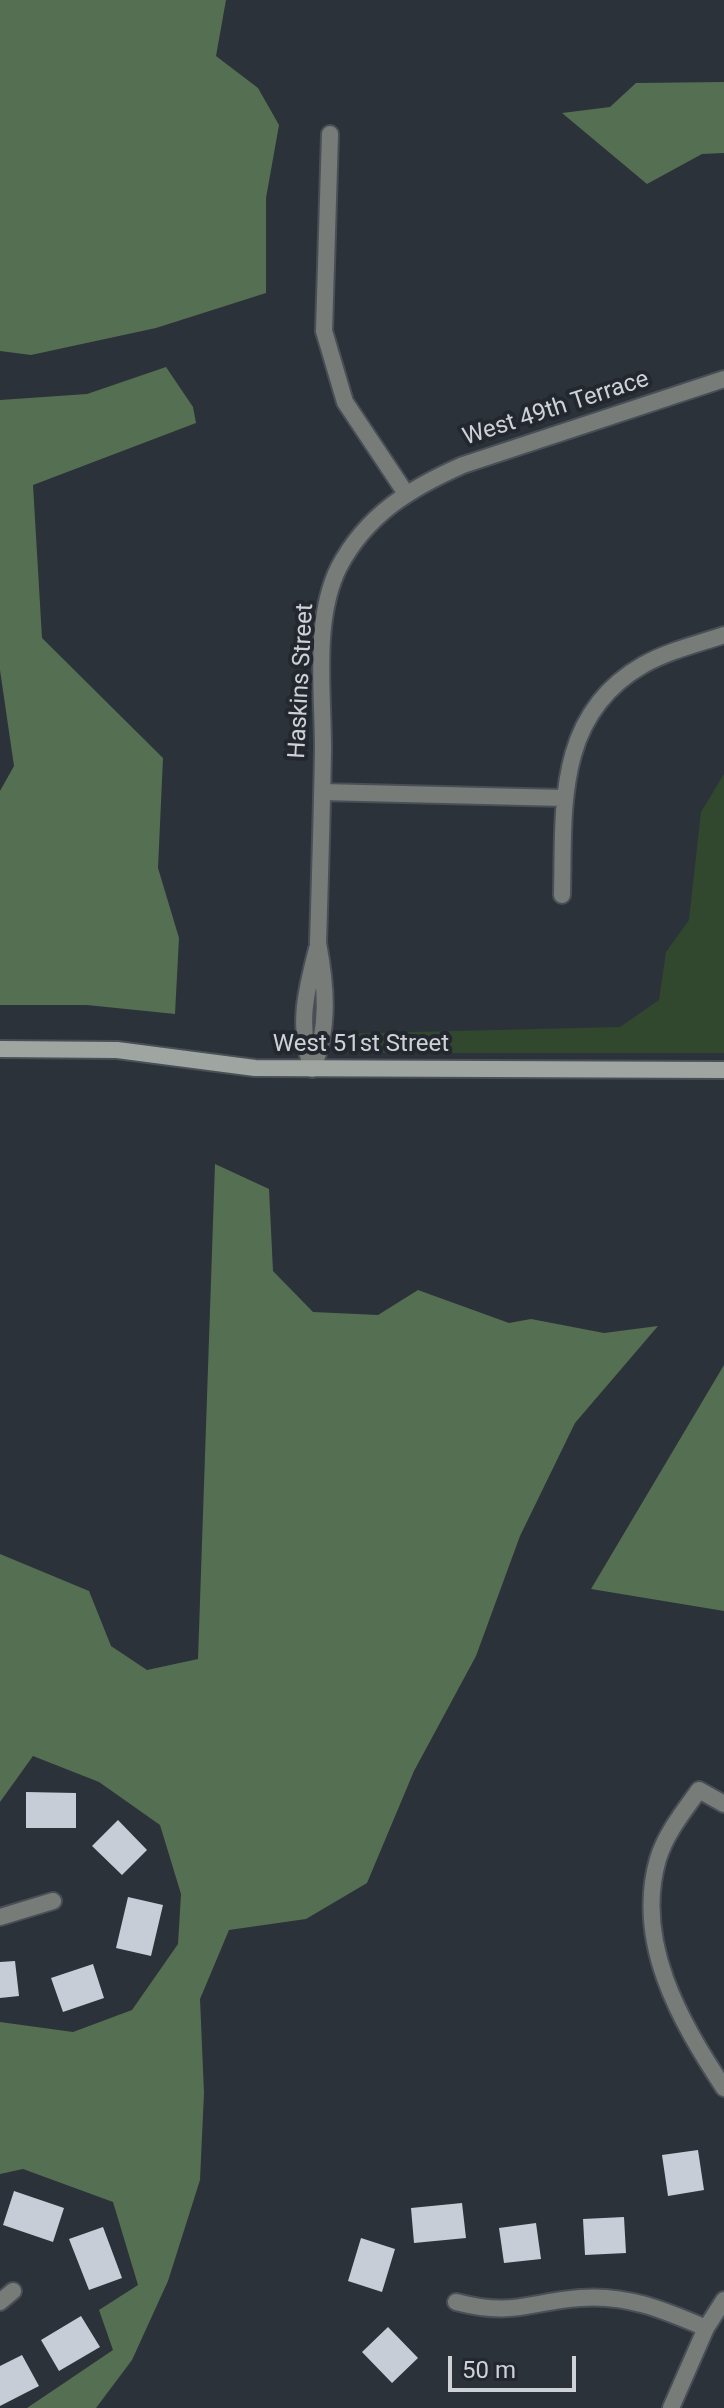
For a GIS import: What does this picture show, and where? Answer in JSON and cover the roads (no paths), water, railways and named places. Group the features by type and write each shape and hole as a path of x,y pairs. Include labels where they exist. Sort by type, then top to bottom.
{"street":[{"path":"330,134 324,331 345,402 405,492"},
{"name":"West 49th Terrace","path":"405,492 463,465 724,379"},
{"name":"Haskins Street","path":"312,1069 303,1042 304,1000 318,943 325,621 334,579 369,524 405,492"},
{"path":"562,895 564,798 569,764 592,711 614,686 665,654 724,635"},
{"path":"322,792 564,798"},
{"name":"West 51st Street","path":"0,1049 117,1050 237,1067 724,1070"},
{"path":"724,1804 699,1790 675,1824 658,1860 653,1898 656,1943 664,1982 682,2021 724,2088"},
{"path":"0,1917 53,1901"},
{"path":"456,2302 490,2311 523,2309 578,2298 618,2298 654,2305 706,2328"},
{"path":"671,2408 706,2328 724,2300"}]}
